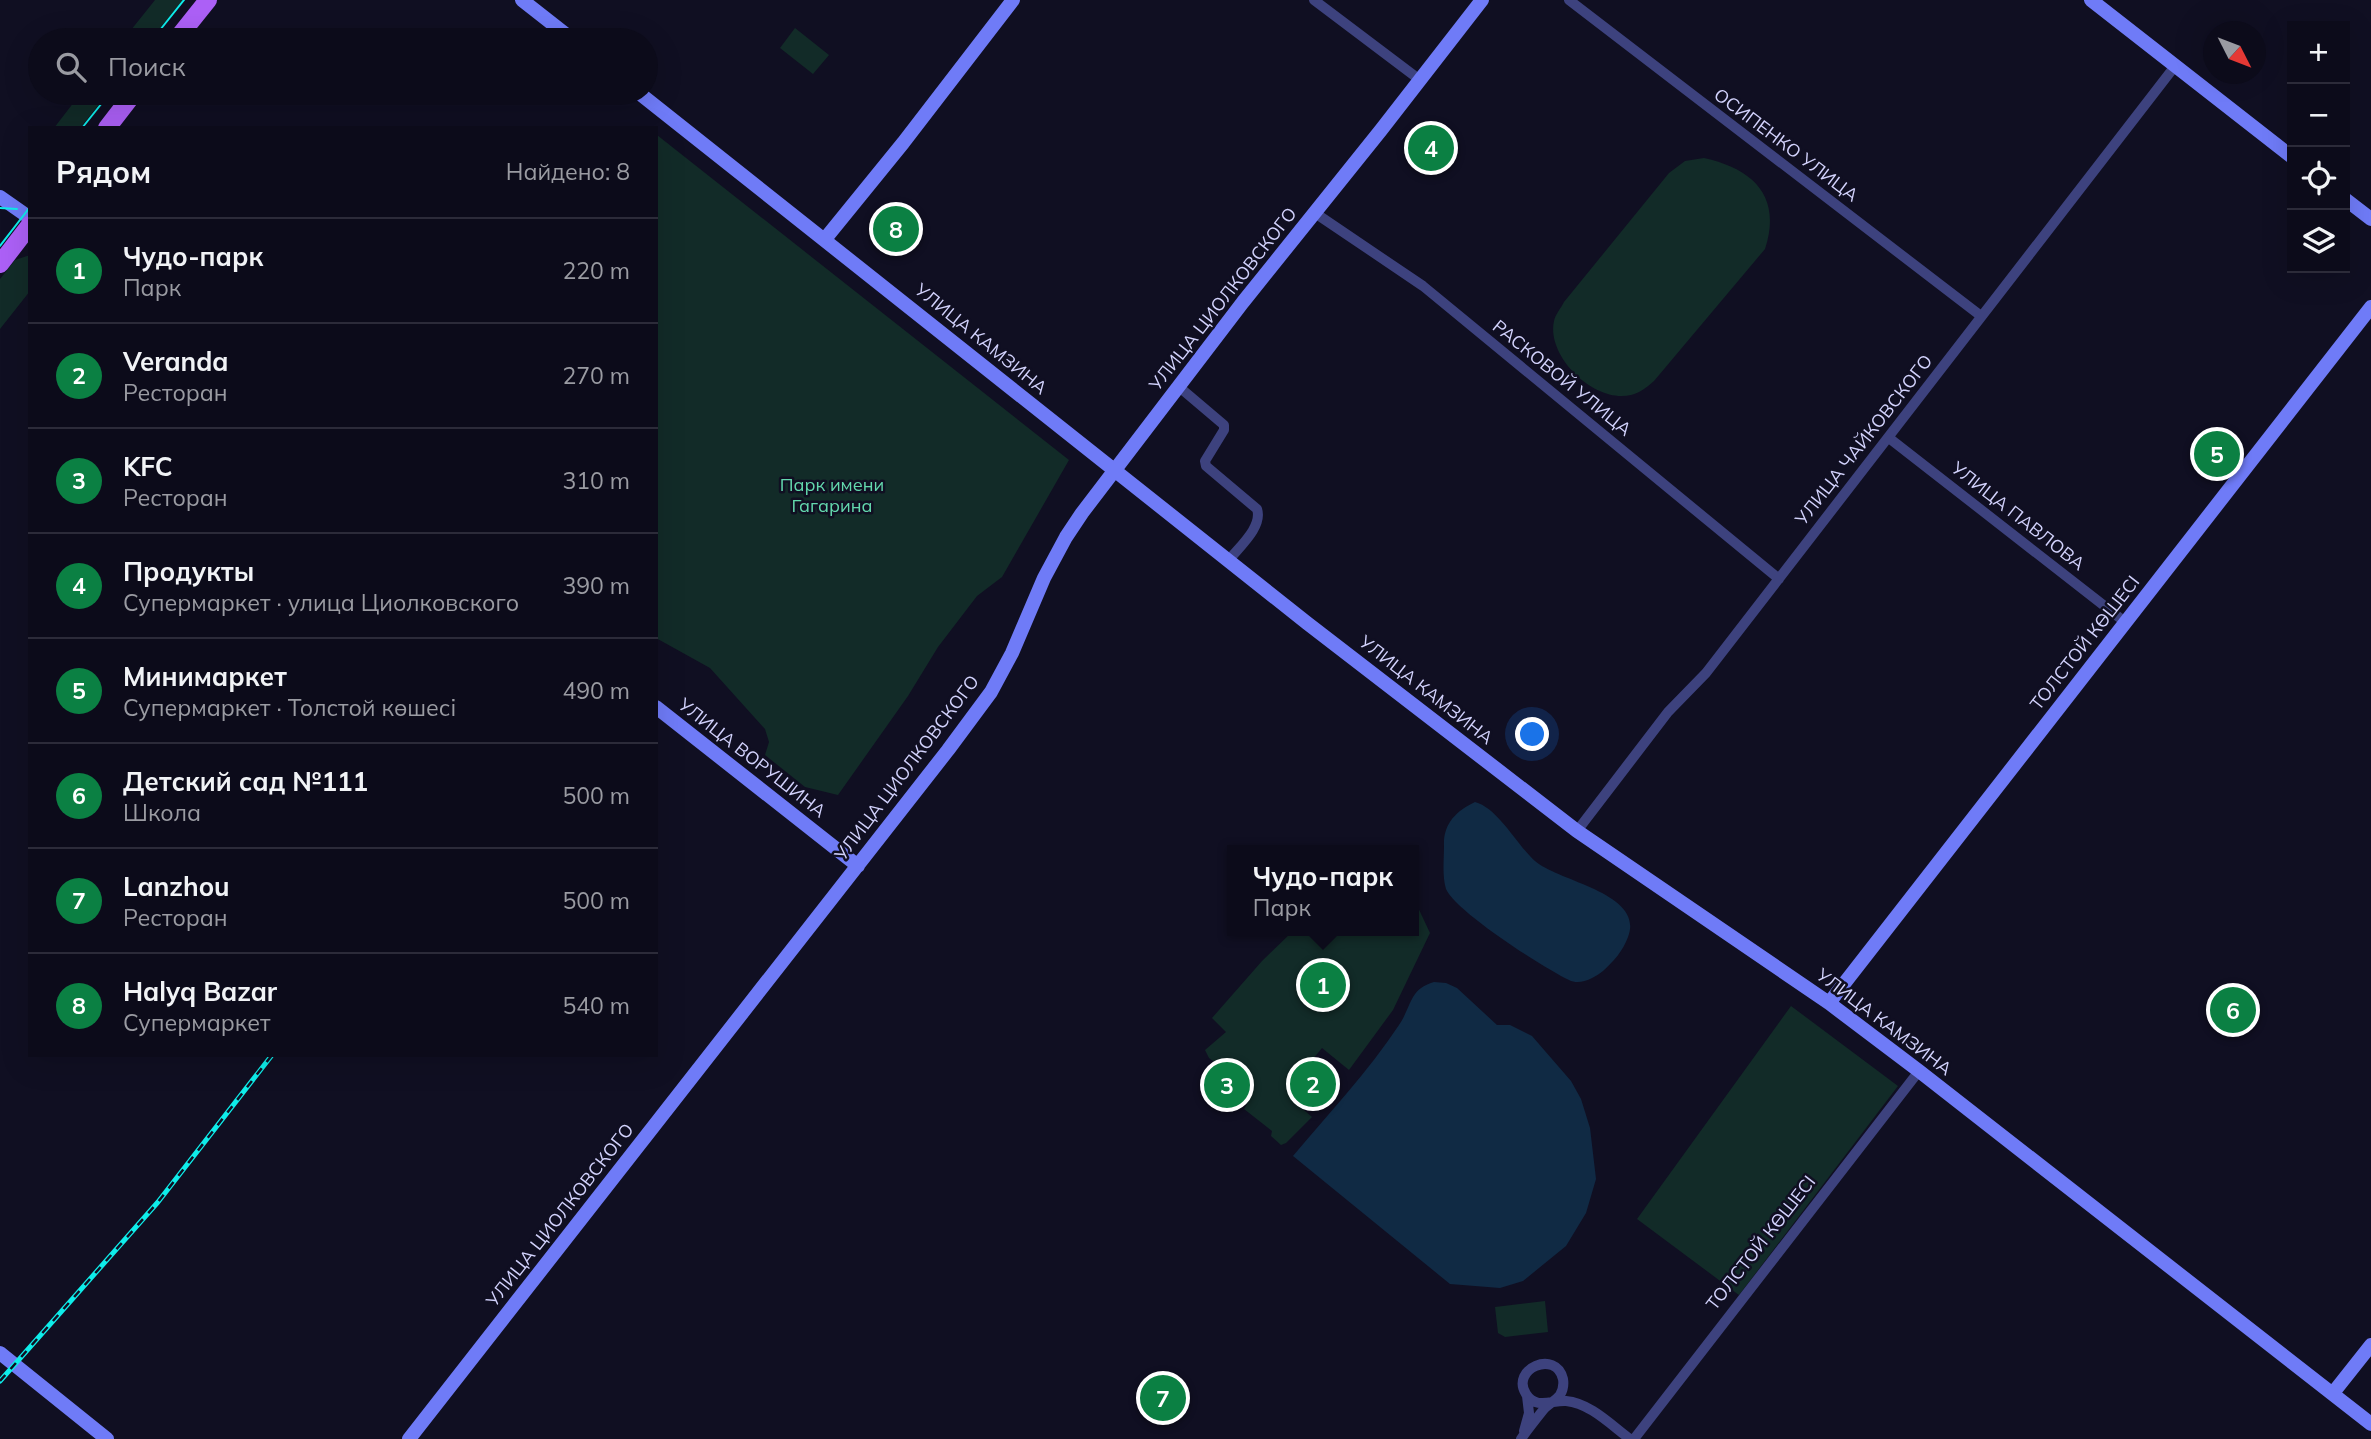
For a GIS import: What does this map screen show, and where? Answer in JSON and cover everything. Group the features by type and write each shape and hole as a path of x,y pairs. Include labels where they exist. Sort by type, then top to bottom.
{"main road":[{"path":"186,28 208,0"},
{"path":"522,0 558,28"},
{"path":"825,239 1013,0"},
{"name":"УЛИЦА ЦИОЛКОВСКОГО","path":"409,1439 991,692 1066,537 1113,470 1482,0"},
{"path":"2091,0 2287,153"},
{"path":"109,126 125,105"},
{"name":"УЛИЦА КАМЗИНА","path":"654,105 1228,561 1577,831 1829,1003 2371,1424"},
{"path":"0,197 28,217"},
{"path":"2350,202 2371,219"},
{"path":"0,264 28,228"},
{"name":"ТОЛСТОЙ КӨШЕСІ","path":"1829,1003 2371,307"},
{"name":"УЛИЦА ВОРУШИНА","path":"658,709 858,866"},
{"path":"2333,1393 2371,1345"},
{"path":"0,1353 107,1439"}],"street":[{"path":"1314,0 1420,80"},
{"name":"ОСИПЕНКО УЛИЦА","path":"1569,0 1981,316"},
{"name":"УЛИЦА ЧАЙКОВСКОГО","path":"1577,831 1668,712 1706,673 2175,66"},
{"name":"РАСКОВОЙ УЛИЦА","path":"1315,213 1418,283 1779,579"},
{"path":"1178,386 1224,425 1224,430 1205,461 1206,466 1257,509 1259,516 1257,524 1228,561"},
{"name":"УЛИЦА ПАВЛОВА","path":"1889,438 2125,622"},
{"name":"ТОЛСТОЙ КӨШЕСІ","path":"1632,1439 1919,1071"},
{"path":"1521,1438 1529,1413 1524,1377 1532,1367 1544,1363 1556,1368 1570,1392 1582,1405 1632,1439"},
{"path":"1521,1438 1562,1392 1563,1379"},
{"path":"1527,1396 1538,1403 1566,1401 1582,1405"}],"green space":[{"path":"155,0 183,0 160,28 133,28"},
{"path":"795,28 829,55 813,74 780,48"},
{"path":"72,105 98,105 82,126 56,126"},
{"name":"Парк имени Гагарина","path":"658,136 1069,460 1002,577 977,596 938,647 908,696 838,795 805,787 765,755 769,742 765,729 710,668 658,639"},
{"path":"1704,158 1737,170 1760,188 1770,214 1765,249 1654,381 1631,395 1617,396 1603,392 1589,385 1565,363 1554,335 1556,316 1564,302 1669,173 1685,161"},
{"path":"28,256 28,294 0,329 0,279 15,260"},
{"path":"1419,910 1430,933 1393,1010 1349,1070 1322,1048 1291,1086 1295,1090 1290,1098 1312,1117 1281,1145 1271,1136 1272,1131 1244,1109 1247,1104 1243,1101 1251,1090 1209,1058 1205,1050 1226,1032 1212,1018 1288,936 1419,936"},
{"path":"1791,1006 1898,1086 1739,1295 1637,1219"},
{"path":"1545,1301 1548,1332 1505,1337 1498,1333 1495,1307"}],"water":[{"path":"1475,802 1492,812 1535,861 1597,890 1624,910 1630,922 1628,937 1617,956 1603,971 1591,979 1573,982 1502,939 1453,899 1446,889 1444,879 1444,838 1452,819"},
{"path":"1434,982 1457,988 1497,1025 1510,1025 1532,1036 1571,1081 1581,1099 1590,1128 1596,1179 1586,1213 1566,1246 1523,1281 1500,1288 1450,1284 1293,1156 1374,1059 1399,1025 1415,994"}],"tram line":[{"path":"162,28 184,0"},
{"path":"84,126 100,105"},
{"path":"0,208 17,209"},
{"path":"0,246 28,210"}],"railway":[{"path":"0,1381 158,1202 270,1057"}],"place":[{"name":"Продукты","path":"1431,148"},
{"name":"Halyq Bazar","path":"896,229"},
{"name":"Минимаркет","path":"2217,454"},
{"name":"Чудо-парк","path":"1323,985"},
{"name":"Детский сад №111","path":"2233,1010"},
{"name":"Veranda","path":"1313,1084"},
{"name":"KFC","path":"1227,1085"},
{"name":"Lanzhou","path":"1163,1398"}]}
